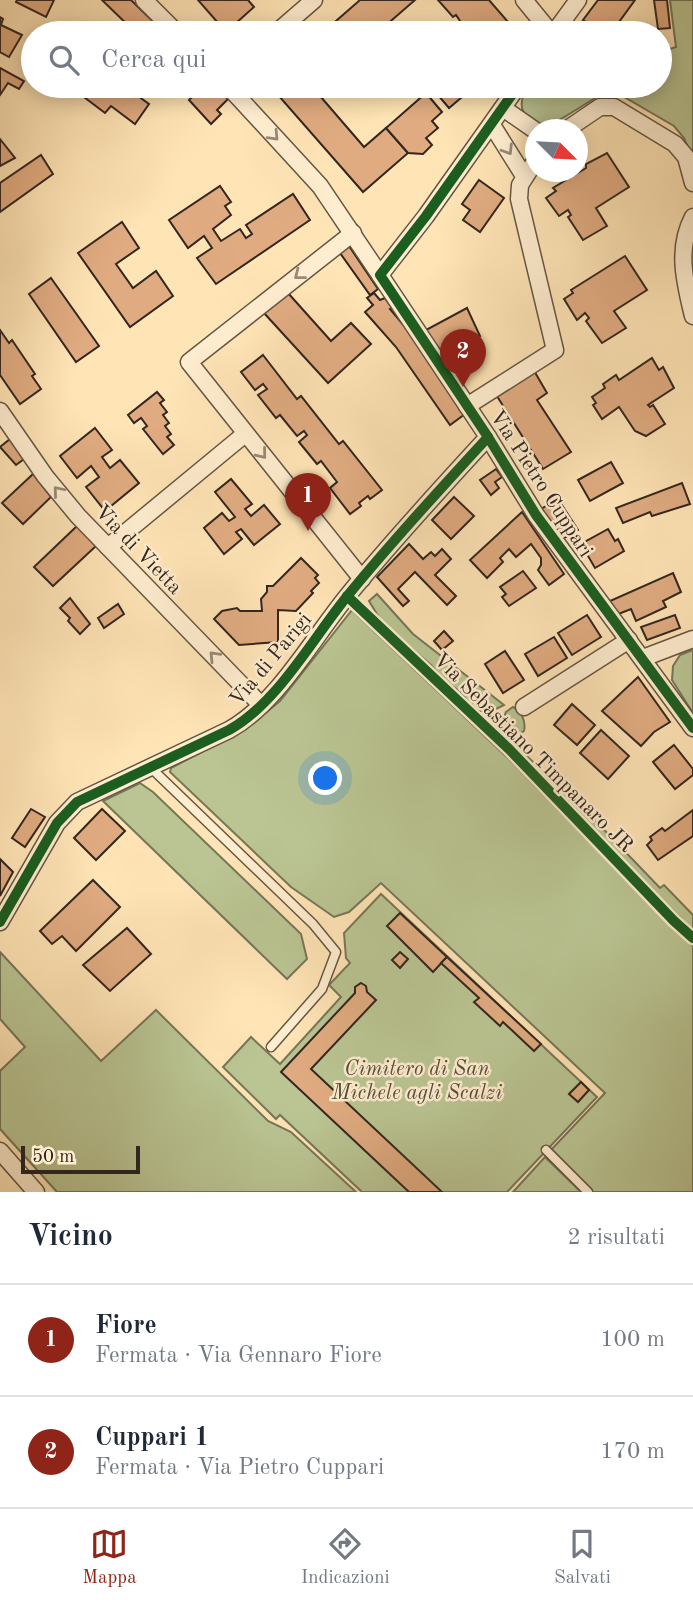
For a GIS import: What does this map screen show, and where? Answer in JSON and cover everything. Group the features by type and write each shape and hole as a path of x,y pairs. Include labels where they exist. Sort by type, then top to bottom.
{"street":[{"path":"144,0 165,21"},
{"path":"289,21 314,0"},
{"path":"524,0 542,21"},
{"path":"562,21 578,0"},
{"name":"Via Pietro Cuppari","path":"239,98 320,186 488,437 543,526 693,728"},
{"path":"380,275 426,216 510,98"},
{"path":"582,119 600,107 614,107 675,144 686,157 693,183"},
{"path":"503,108 525,123"},
{"path":"467,406 555,350 519,199 524,176 492,125"},
{"path":"693,218 686,230 682,257 693,316"},
{"path":"353,233 189,362 362,579"},
{"name":"Via di Vietta","path":"0,411 44,476 108,547 261,705"},
{"path":"108,547 245,434"},
{"name":"Via di Parigi","path":"0,922 61,817 77,802 237,726 261,705 362,579 488,437"},
{"path":"643,658 693,639"},
{"path":"524,707 629,640"},
{"path":"0,1151 36,1192"}],"lane":[{"path":"150,767 313,925 336,952 322,989 271,1047"},
{"path":"546,1150 588,1192"}],"green space":[{"path":"670,0 693,0 693,159 684,138 674,126 626,98 672,98 672,48 676,47"},
{"path":"523,98 595,98 561,119 530,119 522,106"},
{"path":"377,594 413,634 504,705 492,711 472,708 460,691 446,683 431,665 383,624 369,601"},
{"path":"352,610 510,760 693,946 693,1192 592,1192 550,1151 605,1093 381,883 349,912 334,917 291,887 170,772 171,768 246,729 280,701"},
{"path":"693,650 693,713 672,680 673,666 680,655"},
{"path":"513,707 523,717 524,724 524,731 515,737 505,733 501,725 506,712"},
{"path":"517,747 587,812 660,888 664,885 693,915 693,931 516,749"},
{"path":"140,783 153,792 301,934 307,959 287,979 103,801"},
{"name":"Cimitero di San Michele agli Scalzi","path":"381,894 597,1097 507,1192 362,1192 280,1115 276,1119 223,1067 251,1037 280,1064 341,997 329,985 350,963 346,958 344,933"},
{"path":"0,952 101,1061 156,1010 268,1121 291,1132 356,1192 57,1192 0,1129 0,1071 25,1047 0,1019"},
{"path":"545,1157 581,1192 513,1192"}],"building":[{"path":"54,0 46,17 16,2"},
{"path":"102,0 131,0 153,21 124,21"},
{"path":"198,0 248,0 254,7 238,21 216,21"},
{"path":"360,0 415,0 391,21 336,21"},
{"path":"438,0 489,0 507,21 460,21 456,15 453,17"},
{"path":"598,0 635,0 620,21 583,20"},
{"path":"654,0 667,0 669,21 657,21"},
{"path":"0,17 3,19 1,25 21,37 9,57 0,52"},
{"path":"0,68 21,79 21,86 19,89 8,83 0,95"},
{"path":"85,98 141,98 149,104 135,124 111,106 105,113"},
{"path":"281,98 322,98 364,147 386,128 408,153 363,192"},
{"path":"420,98 430,98 442,112 432,121 438,128 426,138 432,145 423,154 408,153 386,128"},
{"path":"440,98 461,98 449,108"},
{"path":"228,99 217,110 221,114 211,124 189,100"},
{"path":"0,139 15,158 0,166"},
{"path":"607,153 629,187 596,208 607,226 583,240 568,217 571,215 568,210 559,216 546,198 556,191 553,188 563,182 588,182 588,163"},
{"path":"41,155 53,174 0,212 0,183"},
{"path":"479,180 504,198 480,232 463,220 470,210 462,204"},
{"path":"220,186 231,202 225,206 231,215 213,229 221,241 240,229 246,238 252,234 246,225 293,194 310,220 216,284 197,258 212,248 204,236 188,248 169,220"},
{"path":"122,222 139,248 116,264 133,288 156,271 173,296 130,327 78,253"},
{"path":"349,246 378,289 370,295 340,253"},
{"path":"625,256 647,290 614,311 626,328 602,343 586,321 589,318 585,313 577,320 564,299 573,293 571,290"},
{"path":"51,278 99,346 76,362 29,294"},
{"path":"288,293 331,341 351,323 371,344 328,383 264,313"},
{"path":"374,293 380,300 385,298 392,308 390,309 465,414 450,425 396,347 365,312 373,305 367,298"},
{"path":"467,308 480,336 457,350 454,345 439,353 424,331"},
{"path":"0,330 9,343 12,340 35,374 32,376 41,389 20,404 0,375"},
{"path":"263,355 297,399 301,396 339,444 343,441 382,490 370,499 368,496 359,503 361,506 350,514 330,488 337,482 321,461 317,464 299,442 307,435 304,431 297,436 280,415 276,418 258,395 267,389 263,384 255,390 241,372"},
{"path":"652,358 659,370 663,367 674,388 648,405 653,405 665,424 646,436 635,431 619,407 602,419 593,405 596,403 592,397 605,388 603,384 616,375 619,380"},
{"path":"533,369 547,393 537,400 571,452 543,469 495,393"},
{"path":"157,392 164,400 160,403 167,412 163,415 169,423 165,426 171,434 167,437 174,445 163,454 143,429 147,426 141,418 134,423 128,415"},
{"path":"95,428 112,450 102,457 110,468 120,460 139,483 105,511 86,487 99,477 91,466 77,478 60,456"},
{"path":"10,439 24,459 16,465 0,447"},
{"path":"611,462 623,483 590,501 578,480"},
{"path":"496,469 502,477 495,482 499,488 491,495 480,480"},
{"path":"33,474 51,497 23,524 2,503"},
{"path":"231,479 252,504 245,509 251,516 264,505 280,524 254,545 241,529 236,532 242,539 224,554 204,528 222,513 229,521 235,517 215,492"},
{"path":"682,483 690,504 652,516 650,512 623,523 616,508"},
{"path":"454,497 474,516 451,539 432,520"},
{"path":"558,499 578,530 559,541 539,510"},
{"path":"522,512 564,574 549,585 538,570 541,558 531,544 516,557 509,549 500,558 503,562 487,578 470,560"},
{"path":"77,526 96,546 53,586 34,567"},
{"path":"608,529 615,541 618,539 624,551 595,568 581,544"},
{"path":"409,544 423,559 431,552 435,556 442,549 451,559 435,575 456,596 447,605 415,572 398,589 409,601 403,606 377,577"},
{"path":"301,558 318,575 315,578 319,583 311,591 313,593 296,611 278,610 278,642 239,645 214,619 222,611 237,608 240,611 262,611 261,599 267,592 267,586 273,586"},
{"path":"523,571 536,588 509,606 502,597 506,594 500,587"},
{"path":"673,573 681,592 663,601 666,607 636,621 631,609 616,615 610,601"},
{"path":"70,598 90,624 80,634 60,608"},
{"path":"118,604 124,614 104,628 98,618"},
{"path":"587,615 601,637 572,655 558,633"},
{"path":"675,615 680,628 647,640 641,627"},
{"path":"444,631 453,641 442,650 434,641"},
{"path":"554,637 567,658 538,676 525,654"},
{"path":"505,651 524,680 503,693 485,664"},
{"path":"638,677 670,722 654,732 641,746 602,711"},
{"path":"572,704 595,725 577,745 554,725"},
{"path":"601,730 629,756 608,779 580,753"},
{"path":"674,745 693,769 693,775 675,789 653,762"},
{"path":"31,809 45,817 25,847 12,838"},
{"path":"102,809 125,831 96,860 74,838"},
{"path":"693,810 693,836 658,860 647,845 652,840 650,837 662,828 665,831"},
{"path":"0,859 13,872 0,896"},
{"path":"93,880 120,907 76,951 62,936 52,944 40,931"},
{"path":"400,913 447,957 433,972 387,926"},
{"path":"127,928 151,954 110,991 83,965"},
{"path":"400,952 408,959 400,968 392,960"},
{"path":"447,957 541,1044 534,1051 503,1022 500,1026 474,1002 479,998 441,963"},
{"path":"361,983 376,1000 311,1069 442,1192 409,1192 281,1072 355,993 355,987"},
{"path":"581,1082 589,1090 578,1102 569,1094"}],"cycle path":[{"path":"510,98 426,216 380,275 488,437 536,515 693,728"},
{"path":"0,922 57,823 77,802 229,730 264,703 366,574 488,437"},
{"name":"Via Sebastiano Timpanaro JR","path":"347,596 509,749 693,938"}],"place":[{"name":"Cuppari 1","path":"463,387"},
{"name":"Fiore","path":"308,531"}]}
